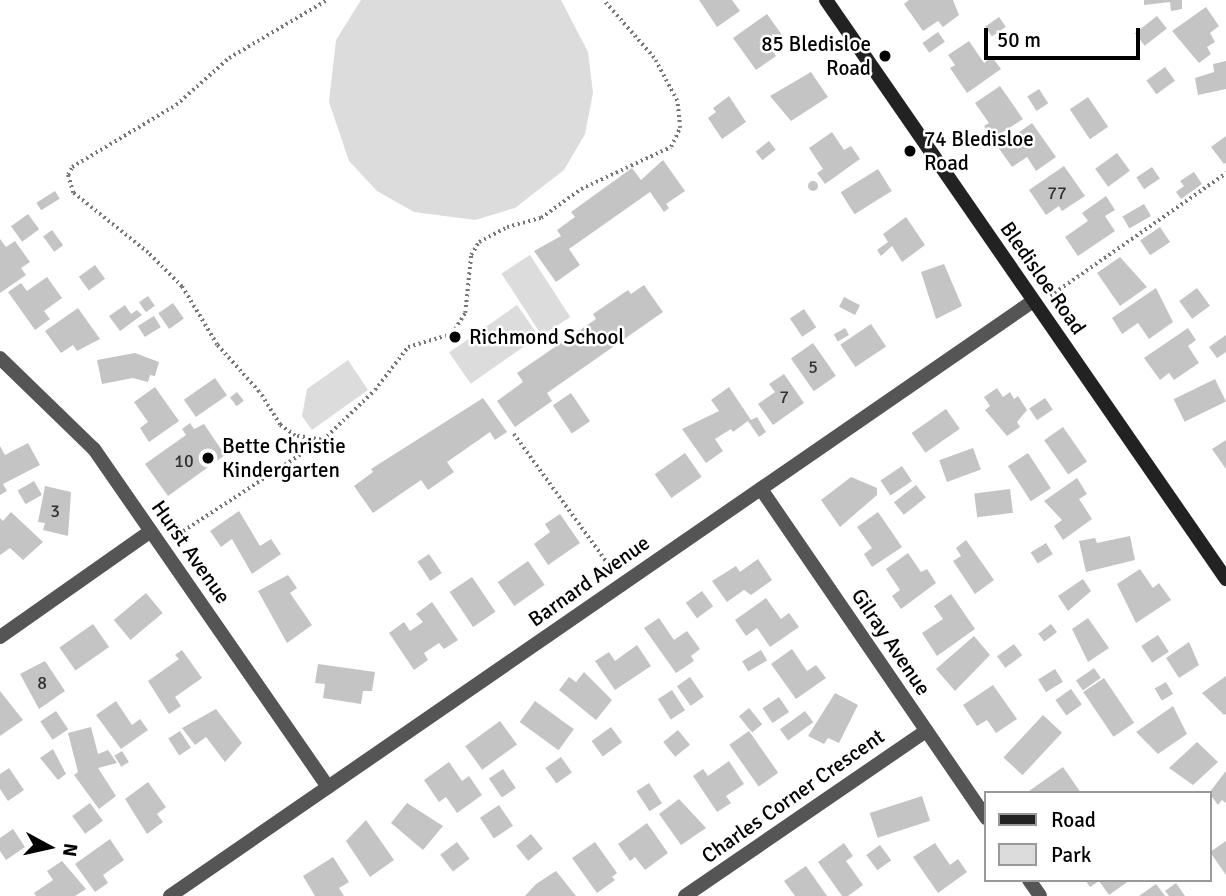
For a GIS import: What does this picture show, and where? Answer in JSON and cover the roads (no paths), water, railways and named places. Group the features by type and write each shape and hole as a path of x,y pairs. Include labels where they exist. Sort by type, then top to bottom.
{"street":[{"name":"Bledisloe Road","path":"826,0 1226,579"},
{"name":"Barnard Avenue","path":"170,896 1034,303"},
{"name":"Hurst Avenue","path":"0,358 94,449 328,788"},
{"name":"Gilray Avenue","path":"761,489 984,815"},
{"path":"0,637 151,531"},
{"name":"Charles Corner Crescent","path":"685,896 926,731"}],"place":[{"name":"85 Bledisloe Road","path":"885,56"},
{"name":"74 Bledisloe Road","path":"910,151"},
{"name":"Richmond School","path":"455,337"},
{"name":"Bette Christie Kindergarten","path":"208,458"}]}
